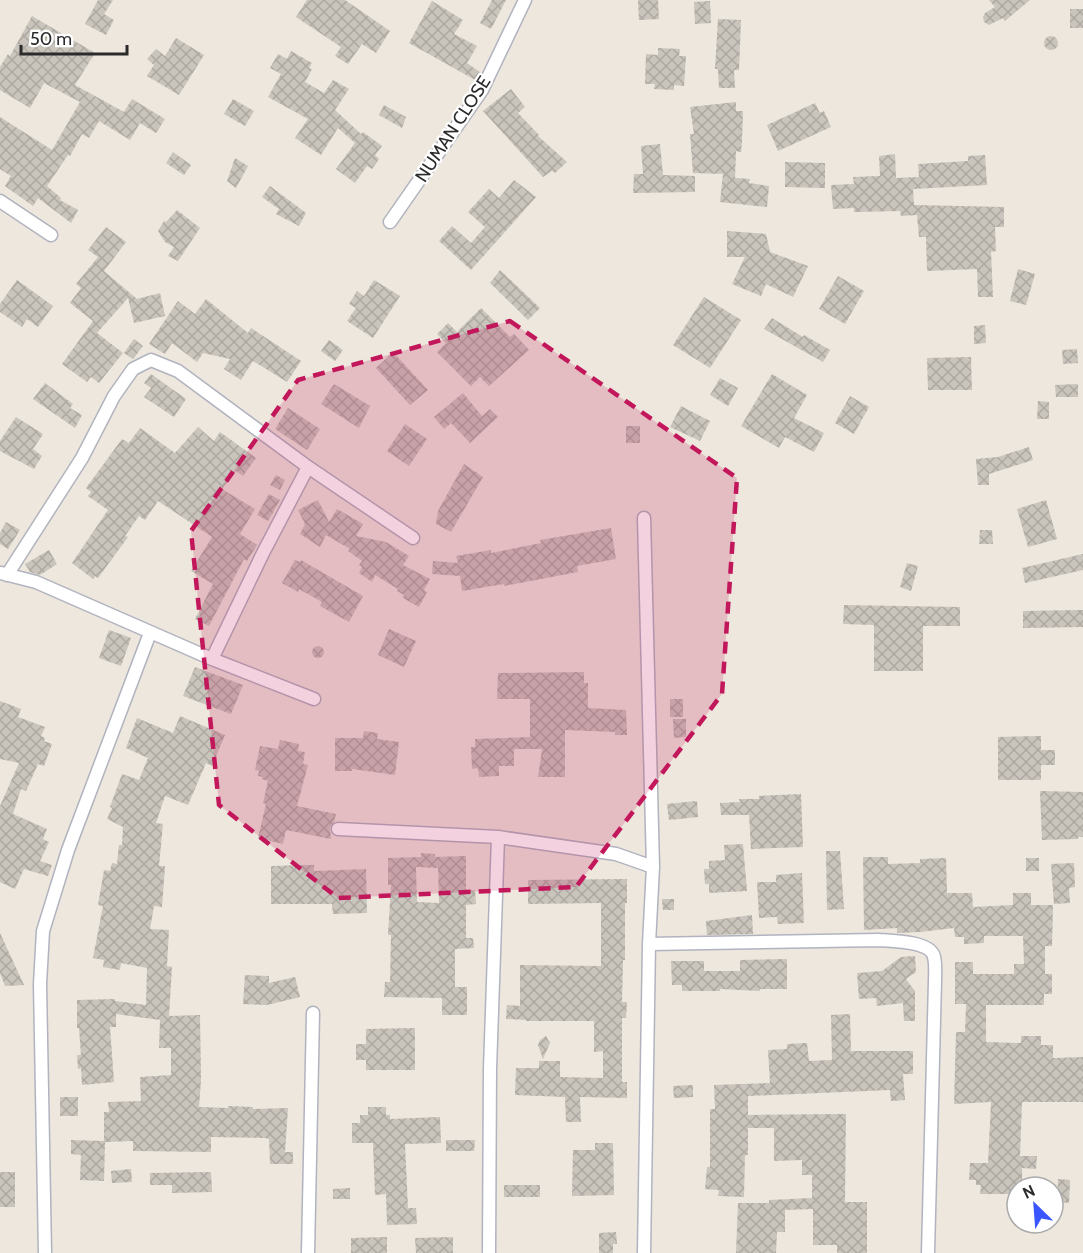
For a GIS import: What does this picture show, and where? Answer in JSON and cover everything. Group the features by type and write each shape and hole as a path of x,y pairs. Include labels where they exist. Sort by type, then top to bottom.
{"street":[{"name":"NUMAN CLOSE","path":"390,222 483,90 525,0"},
{"path":"0,201 51,235"},
{"path":"314,699 150,633 36,582 3,574 82,458 114,396 133,369 150,360 177,371 308,467 413,538"},
{"path":"212,659 308,467"},
{"path":"644,518 653,867 649,944 644,1253"},
{"path":"45,1253 40,984 43,931 68,850 150,633"},
{"path":"338,829 498,837 616,854 653,867"},
{"path":"489,1253 490,1070 498,837"},
{"path":"649,944 878,940 913,944 929,949 934,955 935,981 928,1253"},
{"path":"309,1253 312,1013"}],"highlighted area":[{"path":"510,321 737,478 722,694 576,887 338,898 219,805 191,531 298,380"}],"building":[{"path":"98,0 113,0 104,14 114,20 106,35 85,24"},
{"path":"307,0 345,0 390,31 376,53 362,44 348,64 335,56 341,47 296,17"},
{"path":"492,0 506,0 491,29 480,23"},
{"path":"638,0 658,0 659,19 639,20"},
{"path":"989,0 1030,0 1005,21 1003,18 989,25 984,22 983,17 995,7"},
{"path":"432,1 463,20 454,34 477,46 467,63 481,73 477,81 409,43"},
{"path":"710,1 711,23 695,24 694,2"},
{"path":"1070,9 1083,9 1083,28 1070,28"},
{"path":"32,16 95,53 75,85 124,112 132,99 165,119 156,133 140,123 130,140 99,121 89,138 82,134 70,156 68,155 47,186 61,198 60,200 78,210 71,223 38,198 33,206 5,186 11,176 0,169 0,117 52,150 80,102 44,83 30,108 0,90 0,67 8,54 10,56"},
{"path":"718,19 741,20 739,70 734,70 735,88 719,88 718,69 715,69"},
{"path":"1048,36 1054,36 1058,43 1054,50 1048,50 1044,46 1044,40"},
{"path":"176,38 204,55 179,95 147,76 154,65 147,59 156,49 165,56"},
{"path":"658,48 680,49 679,56 686,56 684,86 674,85 674,90 654,89 655,84 645,84 646,54 658,55"},
{"path":"291,51 312,63 309,68 312,69 305,82 324,93 333,80 349,89 335,110 361,134 363,132 382,146 375,155 379,159 372,169 367,166 355,183 336,169 355,143 338,128 321,155 295,138 308,119 268,97 281,74 270,68 278,54 287,59"},
{"path":"511,89 525,107 518,113 538,136 567,162 555,173 552,171 543,177 483,111"},
{"path":"233,99 254,111 245,126 224,114"},
{"path":"736,102 736,111 743,111 741,152 736,151 735,178 750,179 749,183 769,186 767,207 720,202 723,174 693,173 690,134 694,134 690,107"},
{"path":"815,103 820,113 824,111 831,127 778,151 767,125"},
{"path":"384,105 406,117 402,128 379,115"},
{"path":"660,144 663,175 695,176 695,192 633,193 634,174 643,174 641,146"},
{"path":"173,152 191,165 184,175 166,163"},
{"path":"895,154 896,178 919,177 918,164 968,161 968,156 985,155 987,185 913,189 914,205 1004,207 1004,227 995,227 996,251 991,252 993,297 978,297 977,269 927,271 926,237 919,237 917,215 901,216 900,211 854,212 854,208 833,209 831,185 854,184 853,177 880,176 879,156"},
{"path":"235,158 248,166 236,188 227,181"},
{"path":"785,162 825,163 825,188 785,187"},
{"path":"514,180 536,197 471,270 439,241 452,226 471,243 485,227 468,212 489,189 499,198"},
{"path":"270,186 306,213 299,226 276,214 279,209 262,197"},
{"path":"177,210 200,228 178,261 168,256 174,247 165,242 158,231 164,221 166,222"},
{"path":"106,227 126,242 104,271 137,299 160,293 165,316 134,323 128,298 97,333 123,353 99,383 91,377 87,382 62,364 93,321 70,303 81,288 76,284 98,257 88,250"},
{"path":"727,231 766,234 770,252 808,266 793,297 766,284 761,296 732,284 745,257 727,257"},
{"path":"1018,269 1035,274 1026,305 1010,301"},
{"path":"500,270 540,308 528,320 490,283"},
{"path":"838,276 864,291 845,324 819,309"},
{"path":"17,280 53,306 38,327 27,319 22,327 0,312 0,304"},
{"path":"374,280 400,296 373,338 347,321 356,308 349,304 357,291 364,296"},
{"path":"704,297 741,320 710,368 673,345"},
{"path":"206,299 248,333 251,328 301,361 287,382 253,361 241,380 224,369 230,359 203,353 197,362 172,343 165,354 149,344 178,301 195,314"},
{"path":"481,308 510,337 514,334 529,350 489,386 480,377 471,386 437,352 446,343 437,334 448,323 457,332"},
{"path":"772,318 830,350 823,362 764,329"},
{"path":"985,325 986,343 974,344 974,326"},
{"path":"134,339 143,346 133,359 124,353"},
{"path":"329,340 343,350 335,361 321,351"},
{"path":"1077,349 1078,363 1063,364 1062,350"},
{"path":"393,352 428,390 410,405 376,368"},
{"path":"971,357 972,390 928,390 927,358"},
{"path":"151,374 186,399 174,417 144,397 151,388 144,383"},
{"path":"772,374 807,395 794,418 824,433 814,452 785,437 779,448 741,426"},
{"path":"720,378 738,388 728,406 710,395"},
{"path":"45,383 73,404 70,408 82,415 75,428 33,399"},
{"path":"334,384 370,406 359,428 321,404"},
{"path":"1078,384 1078,397 1056,397 1055,385"},
{"path":"463,393 482,416 490,409 498,417 470,443 451,423 444,429 434,417"},
{"path":"850,396 869,407 854,434 835,423"},
{"path":"1038,401 1049,402 1049,419 1037,419"},
{"path":"681,406 710,421 700,441 670,427"},
{"path":"288,408 320,429 307,450 275,429"},
{"path":"16,417 43,434 33,449 42,456 34,469 0,451 0,441"},
{"path":"405,424 427,439 409,466 387,451"},
{"path":"626,426 640,426 640,443 626,443"},
{"path":"198,427 214,441 220,432 256,458 243,476 236,471 222,489 255,509 240,534 257,545 247,561 244,559 209,626 195,619 213,584 191,571 212,537 158,501 145,520 139,516 125,536 128,537 98,578 95,576 93,579 72,563 108,510 88,496 91,492 86,488 122,439 129,443 140,428 175,453"},
{"path":"1029,447 1033,460 989,474 989,485 978,485 976,459 998,457"},
{"path":"464,464 483,477 451,532 436,524 438,511"},
{"path":"276,475 285,480 280,490 270,485"},
{"path":"269,494 280,500 268,521 257,515"},
{"path":"318,500 329,522 337,509 363,524 356,536 386,542 409,556 403,565 430,579 424,590 427,592 419,607 403,598 404,595 397,591 398,589 375,575 372,582 359,573 362,567 359,565 362,561 348,551 350,549 326,535 320,547 300,534 305,524 298,510"},
{"path":"1046,500 1057,539 1028,547 1017,509"},
{"path":"6,522 20,530 8,549 0,544 0,533"},
{"path":"611,528 616,559 577,566 578,572 504,586 504,584 462,591 460,576 432,574 433,561 458,563 456,556 491,550 491,553 541,543 540,540"},
{"path":"980,530 992,530 993,544 979,544"},
{"path":"49,550 57,564 40,575 30,572 25,564"},
{"path":"1083,554 1083,570 1025,583 1022,568"},
{"path":"295,560 300,562 301,560 363,596 349,622 320,606 322,602 299,589 298,592 282,583"},
{"path":"907,563 918,566 911,591 900,587"},
{"path":"844,605 960,607 960,626 923,626 923,671 874,671 874,625 843,624"},
{"path":"1083,610 1083,627 1023,628 1023,611"},
{"path":"389,629 416,641 404,667 378,655"},
{"path":"109,630 131,638 121,666 99,658"},
{"path":"320,646 324,652 320,658 316,658 312,650"},
{"path":"195,667 243,685 231,714 183,696"},
{"path":"584,672 584,683 588,683 588,708 626,710 627,735 615,735 615,732 565,730 565,777 538,777 542,749 514,749 514,766 499,766 499,776 479,777 478,768 472,769 471,747 475,747 475,739 530,737 530,699 497,699 498,673"},
{"path":"670,699 683,699 683,717 670,717"},
{"path":"0,701 21,709 18,717 45,727 41,736 45,738 44,741 52,744 44,766 38,764 26,791 21,789 13,814 47,829 43,839 49,842 40,861 52,865 48,876 24,869 15,889 0,882 0,806 19,763 0,759"},
{"path":"180,716 225,735 212,766 206,763 188,805 165,796 156,823 163,824 159,866 165,866 162,907 154,906 150,929 169,930 167,966 172,967 169,1016 200,1015 199,1107 288,1108 285,1152 293,1152 293,1164 270,1164 269,1139 265,1138 211,1137 211,1152 133,1151 133,1141 105,1142 104,1181 80,1180 81,1155 71,1154 71,1140 104,1141 104,1112 109,1112 108,1102 141,1101 140,1077 171,1075 171,1048 159,1048 160,1020 116,1014 116,1027 110,1027 114,1082 82,1085 81,1068 78,1069 77,1055 81,1055 79,1028 77,1028 77,1000 115,999 115,1001 146,1005 147,968 121,963 120,970 103,967 104,960 93,958 103,906 98,905 104,870 110,871 112,863 117,864 119,845 122,845 123,827 107,819 122,774 139,780 148,758 126,748 137,718 173,733"},
{"path":"673,719 686,719 686,737 674,738"},
{"path":"364,731 378,733 377,739 399,742 395,775 352,769 352,771 335,771 335,738 363,738"},
{"path":"1041,736 1041,750 1055,750 1055,765 1041,765 1041,780 998,780 998,737"},
{"path":"280,740 299,744 298,751 305,752 303,764 308,765 297,806 336,814 330,828 331,839 286,830 283,844 258,838 266,804 263,803 268,781 258,776 259,771 255,770 260,746 278,749"},
{"path":"1040,791 1083,792 1083,837 1042,840"},
{"path":"801,794 803,847 751,849 749,815 721,815 720,803 740,802 739,799 759,799 759,796"},
{"path":"697,801 698,817 669,820 667,804"},
{"path":"743,844 747,891 709,893 709,884 705,884 704,869 709,869 709,861 725,860 724,845"},
{"path":"826,851 840,851 844,909 827,910"},
{"path":"421,853 435,854 435,857 466,856 466,891 475,890 476,904 466,905 466,938 473,938 474,948 455,949 455,987 467,987 467,1015 442,1015 442,998 384,997 385,982 390,982 391,935 388,935 391,885 388,885 388,858 421,857","holes":["416,867 438,868 439,903 417,902"]},
{"path":"863,857 888,857 888,864 920,863 920,859 946,858 947,893 972,893 973,907 1013,905 1013,893 1031,893 1031,905 1053,905 1052,946 1045,946 1045,974 1052,974 1052,994 1044,994 1044,1005 986,1005 986,1042 1021,1043 1021,1036 1041,1036 1041,1045 1053,1045 1053,1058 1083,1057 1083,1102 1022,1102 1020,1156 1037,1156 1036,1169 1022,1168 1022,1175 1005,1175 1005,1194 980,1194 981,1185 976,1185 976,1180 969,1180 970,1163 988,1163 991,1102 954,1104 956,1032 965,1032 966,1004 955,1004 955,962 973,962 973,974 1014,974 1014,964 1024,964 1023,936 984,936 984,943 964,944 964,937 955,937 954,928 897,933 897,928 864,930"},
{"path":"1026,858 1039,858 1039,871 1026,871"},
{"path":"1074,863 1075,887 1069,888 1070,903 1054,904 1051,864"},
{"path":"314,865 314,871 366,869 367,913 333,914 332,904 271,904 271,866"},
{"path":"802,873 804,923 778,924 777,917 759,918 757,882 776,882 776,875"},
{"path":"627,879 622,1002 627,1002 626,1018 622,1018 622,1082 627,1082 627,1098 580,1097 581,1122 566,1122 565,1097 515,1095 516,1068 539,1068 539,1061 560,1061 560,1077 603,1078 603,1051 594,1052 594,1021 506,1019 507,1005 520,1006 520,965 601,966 601,903 528,904 528,880"},
{"path":"662,899 674,899 674,910 663,910"},
{"path":"752,915 753,934 707,935 706,921"},
{"path":"0,933 24,985 5,986 0,973"},
{"path":"915,956 916,972 906,979 915,991 915,1021 904,1021 903,1003 877,1006 876,998 859,999 857,973 882,971 901,957"},
{"path":"787,959 787,989 682,991 682,985 672,985 671,961 704,961 704,971 740,971 740,960"},
{"path":"245,975 269,976 269,983 295,977 300,997 267,1005 243,1004"},
{"path":"850,1014 851,1051 913,1051 913,1074 903,1074 905,1100 891,1101 890,1090 748,1096 748,1115 846,1114 845,1202 867,1202 867,1253 837,1253 837,1245 813,1245 813,1209 785,1210 785,1232 777,1232 776,1253 736,1253 738,1203 769,1203 769,1200 812,1198 812,1175 802,1175 802,1160 774,1161 774,1128 748,1128 744,1197 718,1196 719,1190 705,1189 707,1167 710,1167 710,1109 715,1109 714,1085 770,1083 768,1050 787,1049 787,1044 807,1043 809,1061 832,1060 831,1015"},
{"path":"415,1028 415,1070 366,1070 366,1060 356,1060 356,1044 366,1044 366,1029"},
{"path":"546,1036 550,1043 543,1059 538,1045 540,1040"},
{"path":"693,1085 693,1097 674,1098 673,1086"},
{"path":"60,1097 78,1097 78,1116 60,1116"},
{"path":"368,1107 386,1107 386,1115 390,1115 390,1119 440,1117 441,1143 405,1144 408,1208 416,1208 417,1224 387,1225 386,1194 375,1195 373,1143 352,1143 352,1123 360,1123 360,1115 368,1115"},
{"path":"446,1140 475,1140 474,1151 446,1151"},
{"path":"595,1143 613,1143 614,1195 572,1196 573,1150 595,1150"},
{"path":"131,1169 132,1182 112,1183 111,1171"},
{"path":"0,1172 15,1172 15,1207 0,1207"},
{"path":"211,1172 212,1192 172,1193 172,1185 150,1185 150,1173"},
{"path":"1065,1180 1070,1180 1069,1203 1065,1203"},
{"path":"504,1185 540,1185 540,1197 504,1197"},
{"path":"350,1188 350,1199 333,1199 333,1189"},
{"path":"616,1232 617,1244 613,1244 613,1253 599,1253 599,1233"},
{"path":"387,1237 387,1253 351,1253 351,1238"},
{"path":"453,1237 453,1253 416,1253 415,1238"}]}
